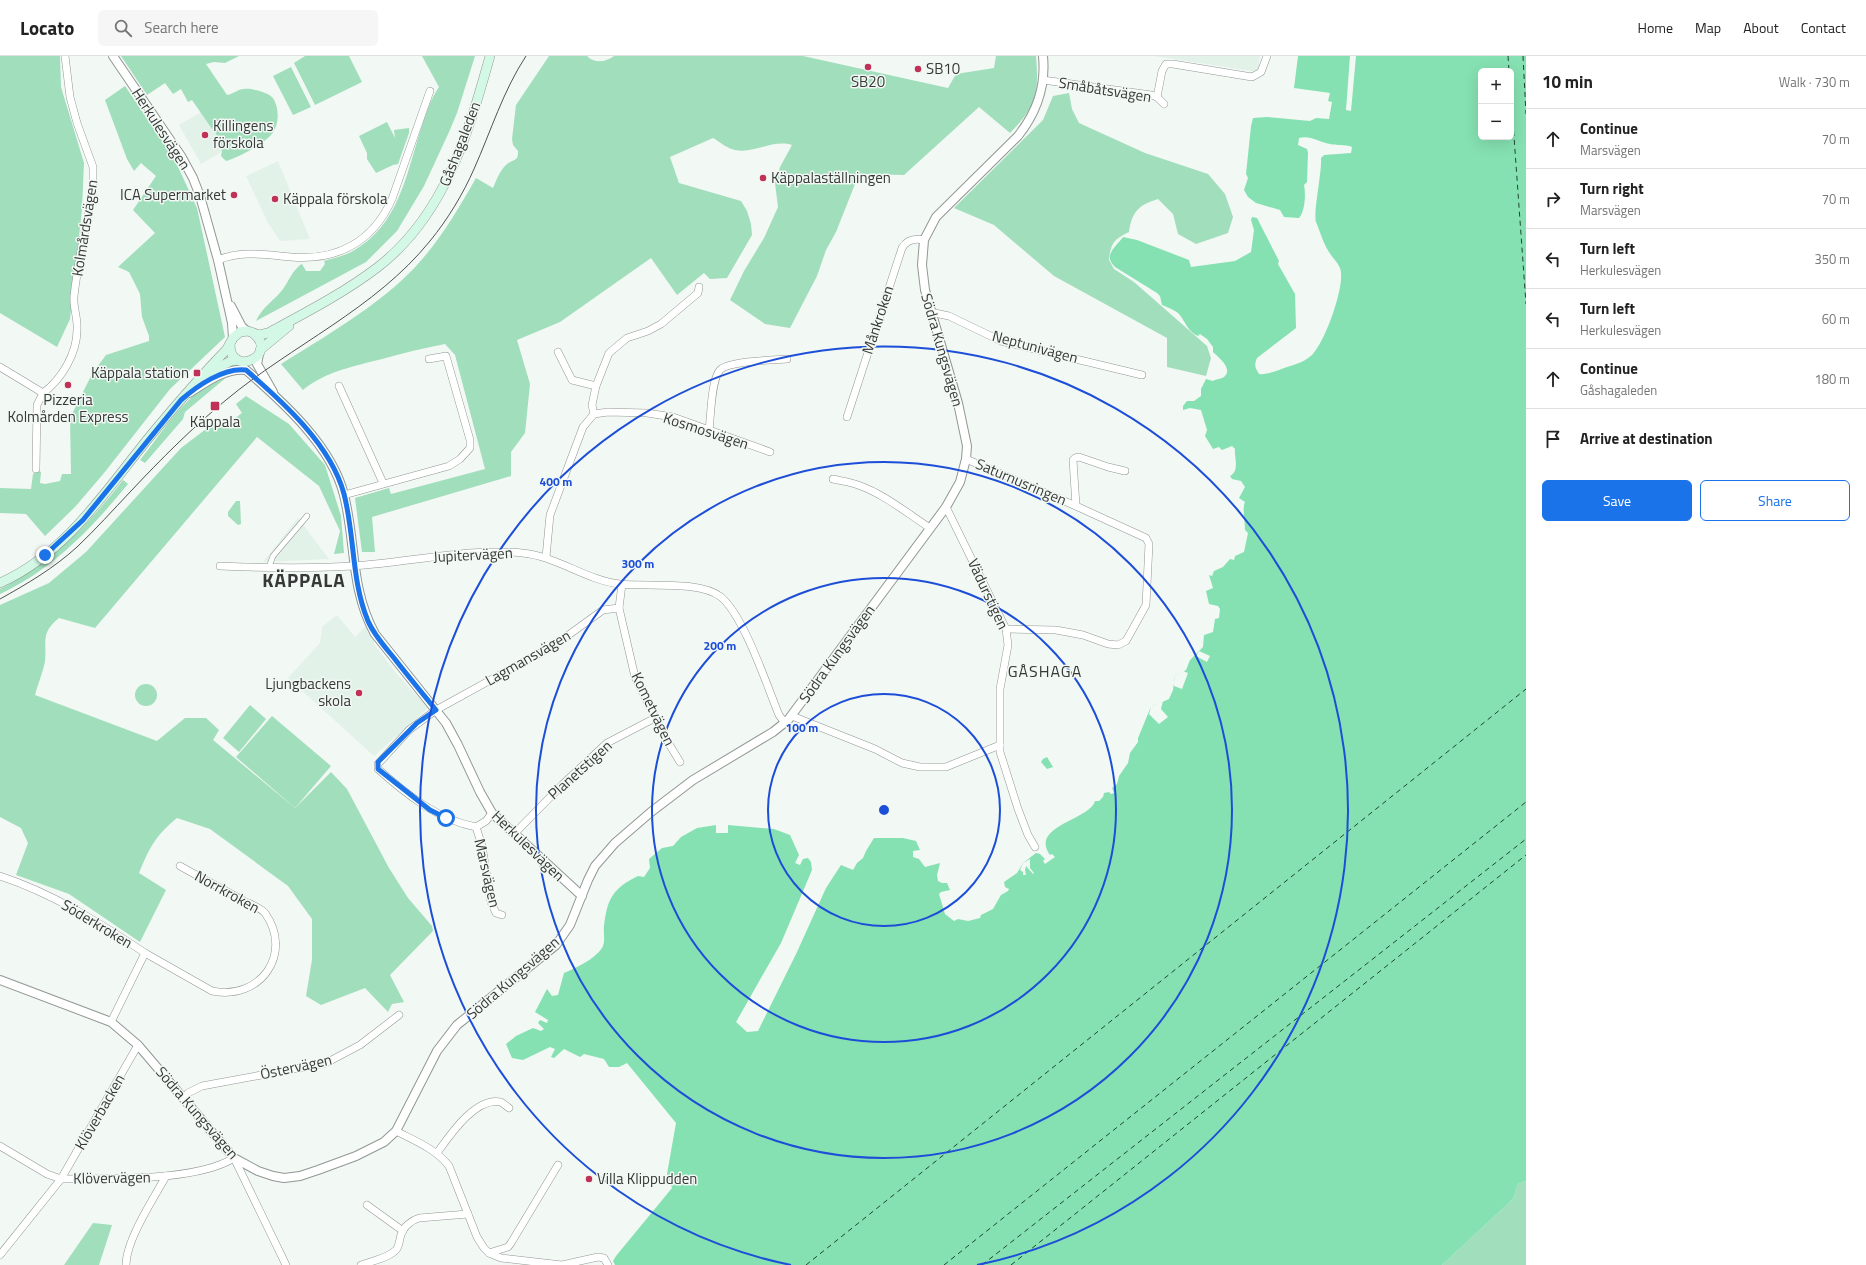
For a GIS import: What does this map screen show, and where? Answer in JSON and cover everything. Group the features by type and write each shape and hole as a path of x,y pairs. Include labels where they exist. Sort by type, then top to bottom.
{"main road":[{"name":"Gåshagaleden","path":"0,583 29,567 64,539 109,489 151,435 240,332 259,335 268,333 304,314 358,282 379,266 400,246 427,214 444,188 469,130 490,56"},
{"name":"Gåshagaleden","path":"203,376 231,361 251,360 304,314"},
{"path":"250,333 260,341 260,352"},
{"path":"232,341 232,353 240,360"}],"street":[{"name":"Kolmårdsvägen","path":"36,469 36,405 43,393 59,378 76,343 78,329 74,296 93,190 92,166 77,123 70,97 65,56"},
{"name":"Herkulesvägen","path":"114,56 181,156 200,196 227,298 234,331 232,341"},
{"name":"Södra Kungsvägen","path":"0,980 111,1022 138,1045 234,1159 258,1171 284,1178 300,1176 356,1156 384,1142 396,1131 437,1051 457,1025 556,944 570,925 595,866 615,843 693,780 785,723 792,716 946,507 960,482 966,459 967,446 964,428 930,312 922,275 924,240 936,217 1018,136 1027,124 1037,105 1043,80 1043,56"},
{"path":"1157,97 1162,71 1166,64 1252,77 1261,72 1267,56"},
{"name":"Småbåtsvägen","path":"1043,80 1157,97 1164,104"},
{"path":"218,260 242,254 297,258 324,256 347,249 366,235 384,216 392,199 430,91"},
{"name":"Månkroken","path":"847,417 902,248 911,239 924,240"},
{"path":"546,557 550,515 583,427 594,414 592,405 596,386 609,353 618,344 628,338 648,331 661,324 698,294 699,287"},
{"name":"Herkulesvägen","path":"227,298 242,327 250,333"},
{"name":"Neptunivägen","path":"930,312 949,316 1001,341 1142,374"},
{"name":"Herkulesvägen","path":"260,352 256,364 275,396"},
{"path":"558,352 572,380 596,386"},
{"path":"344,495 449,466 470,448 470,440 446,356 429,359"},
{"path":"709,430 715,379 720,369 729,365 787,359"},
{"name":"Herkulesvägen","path":"240,360 246,370 275,396 319,445 332,466 344,495 359,597 369,623 384,645 436,710 452,733 480,792 492,813 582,896"},
{"path":"0,367 43,393"},
{"path":"181,400 194,390 218,376 235,370 246,370"},
{"path":"339,386 383,483"},
{"name":"Kosmosvägen","path":"594,414 608,412 666,416 770,452"},
{"name":"Saturnusringen","path":"1076,506 1073,460 1075,458 1080,457 1108,467 1125,471"},
{"name":"Saturnusringen","path":"966,459 1146,538 1149,544 1146,605 1126,641 1118,645 1108,644 1083,635 1056,630 1006,629"},
{"path":"833,479 857,484 870,490 896,505 930,528"},
{"name":"Vädurstigen","path":"946,507 1006,629 1008,645 1000,689 1000,745 1004,767 1010,786 1028,835 1035,847"},
{"path":"269,568 273,556 307,516"},
{"name":"Jupitervägen","path":"220,566 269,568 354,566 450,554 489,551 523,553 546,557 593,578 622,584 687,586 703,589 721,596 733,611 743,629 779,715 785,723"},
{"name":"Kometvägen","path":"622,584 620,608 635,677 655,718 680,762"},
{"name":"Lagmansvägen","path":"436,710 556,644 603,610 620,608"},
{"name":"Marsvägen","path":"436,710 417,723 399,740 380,760 377,767 390,779 436,814 476,827 486,821 492,813"},
{"path":"792,716 861,743 902,762 920,767 946,767 1000,745"},
{"name":"Planetstigen","path":"514,834 563,784 607,743 655,718"},
{"name":"Marsvägen","path":"476,827 482,846 491,902 496,914 502,914"},
{"name":"Norrkroken","path":"145,953 212,991 221,993 243,991 254,985 263,977 269,967 276,949 273,929 264,912 180,866"},
{"name":"Söderkroken","path":"0,876 38,890 80,913 145,953 111,1022"},
{"name":"Östervägen","path":"184,1098 188,1093 202,1086 326,1063 360,1045 399,1015"},
{"name":"Klöverbacken","path":"61,1179 138,1045"},
{"path":"437,1153 453,1132 472,1112 487,1102 501,1102 509,1108"},
{"path":"396,1131 437,1153 449,1166 477,1237 484,1248 490,1253 501,1258 562,1265 598,1256 604,1258 608,1265"},
{"path":"0,1146 47,1174 61,1179"},
{"path":"234,1159 286,1265"},
{"name":"Klövervägen","path":"0,1255 61,1179 166,1176 222,1165 234,1159"},
{"path":"490,1253 508,1247 558,1165"},
{"path":"126,1265 126,1258 141,1221 166,1176"},
{"path":"367,1205 403,1231"},
{"path":"361,1265 386,1256 395,1250 400,1243 403,1231 413,1220 419,1218 468,1214"}],"shaded area":[{"path":"0,56 60,56 61,87 84,163 82,209 70,319 57,347 0,313"},
{"path":"121,56 239,56 225,63 214,62 206,64 227,95 242,89 247,89 263,92 271,96 275,102 278,112 276,127 267,139 256,147 226,161 221,156 222,151 214,128 212,129 192,100 188,102 181,89 173,94 165,83 147,95"},
{"path":"305,56 349,56 362,82 315,105 294,63"},
{"path":"422,56 475,56 457,113 449,132 424,186 397,231 366,262 256,321 265,308 280,293 300,265 302,264 306,271 320,271 325,264 324,261 350,253 369,240 391,213 399,198 405,181 428,107 439,87"},
{"path":"549,56 587,56 590,59 600,61 608,60 614,56 803,56 948,88 956,74 994,68 996,56 1036,56 1037,80 1031,107 1010,133 979,107 904,175 859,174 836,232 826,250 817,276 790,328 765,324 730,300 744,271 764,238 778,207 775,183 780,167 792,145 778,144 742,151 730,148 713,138 670,157 679,183 741,201 747,211 751,224 752,235 727,278 710,279 704,273 677,295 651,258 560,322 517,340 530,384 525,433 511,452 511,476 372,517 375,552 362,552 355,498 389,488 391,494 485,469 455,355 445,344 421,349 341,370 321,378 303,390 281,364 374,304 413,270 443,232 476,178 493,188 504,167 516,159 518,155 518,151 513,145 512,139 516,105"},
{"path":"1154,56 1260,56 1258,72"},
{"path":"1298,56 1350,56 1346,110 1351,111 1356,56 1526,56 1526,1181 1518,1184 1513,1199 1442,1265 615,1265 613,1261 616,1256 672,1188 667,1174 676,1123 627,1063 619,1067 609,1067 604,1059 584,1054 580,1057 564,1049 554,1058 551,1057 555,1049 550,1047 523,1060 512,1058 506,1044 516,1036 533,1028 541,1031 544,1029 538,1023 540,1020 547,1023 548,1020 535,1012 547,989 552,996 558,995 564,973 595,956 602,948 604,943 604,926 607,908 609,901 617,890 629,880 638,876 644,877 650,868 649,859 662,848 673,846 681,837 697,828 716,825 716,833 728,833 728,825 774,829 790,835 799,855 795,863 800,865 803,859 808,858 811,862 812,870 781,943 736,1022 747,1032 758,1031 797,952 826,888 841,865 853,870 857,863 863,858 874,838 903,838 916,841 920,850 913,851 913,857 919,859 925,867 940,863 937,875 938,881 947,883 950,890 939,894 945,914 954,921 958,919 968,921 980,918 981,915 993,909 1001,895 1009,889 1005,887 1004,882 1017,873 1023,863 1036,853 1040,854 1045,859 1043,861 1045,864 1055,857 1052,854 1050,855 1046,845 1047,837 1054,830 1091,808 1095,801 1099,801 1103,797 1104,793 1114,793 1112,788 1117,784 1119,776 1128,763 1130,753 1138,742 1138,738 1150,709 1153,706 1169,699 1173,690 1175,676 1186,670 1190,660 1203,647 1204,635 1213,632 1215,619 1219,618 1220,609 1218,606 1209,604 1206,591 1213,588 1209,575 1212,576 1214,571 1223,567 1230,559 1234,560 1235,556 1244,552 1248,533 1245,530 1245,502 1239,498 1245,487 1241,481 1232,479 1230,476 1235,471 1236,467 1235,449 1232,446 1222,450 1219,447 1213,449 1205,436 1207,430 1201,410 1190,408 1183,410 1183,406 1187,401 1194,401 1201,396 1201,389 1206,379 1213,381 1225,376 1227,373 1226,366 1213,352 1213,347 1207,339 1200,334 1198,336 1195,334 1189,329 1179,314 1162,305 1160,296 1157,293 1115,267 1111,263 1110,255 1114,247 1123,237 1137,240 1189,260 1191,267 1235,261 1251,252 1254,230 1251,220 1252,217 1257,218 1279,261 1278,264 1295,294 1296,328 1257,358 1255,363 1256,368 1259,374 1264,374 1308,358 1317,348 1327,328 1336,303 1341,281 1340,267 1323,241 1315,217 1321,158 1324,155 1351,153 1352,147 1333,145 1307,137 1299,138 1298,145 1307,149 1308,153 1307,182 1304,185 1305,193 1303,211 1299,218 1284,217 1280,210 1256,203 1248,197 1244,190 1248,178 1246,174 1253,118 1267,117 1310,121 1316,118 1329,119 1332,102 1328,101 1330,93 1294,88"},
{"path":"291,67 311,107 293,115 273,76"},
{"path":"125,86 173,156 197,208 225,337 170,389 104,473 75,507 45,536 26,514 0,513 0,488 31,489 33,474 38,471 41,472 40,483 45,484 60,481 62,474 71,474 70,418 92,374 106,355 149,341 149,336 142,317 140,294 129,272 118,267 155,233 133,210 156,176 141,163 134,171 127,159 105,100"},
{"path":"1069,93 1072,109 1079,123 1145,153 1208,174 1225,194 1233,217 1228,233 1196,244 1178,234 1173,214 1158,199 1141,207 1134,214 1129,232 1116,240 1112,246 1109,260 1114,269 1134,282 1207,346 1211,358 1206,376 1167,367 1167,338 1054,276 994,225 954,208 1043,120 1053,96"},
{"name":"Killingens förskola","path":"208,108 233,145 201,164 179,125"},
{"path":"387,122 395,138 394,130 409,128 409,133 398,164 376,173 367,159 367,153 359,136"},
{"name":"Käppala förskola","path":"278,161 310,239 280,241 268,223 246,176"},
{"path":"228,376 185,412 183,419 145,463 140,460 172,418 190,399 211,383"},
{"path":"246,396 289,424 325,465 341,516 344,553 334,554 340,531 319,486 257,437 95,628 59,618 53,623 47,633 45,643 45,661 35,695 157,741 185,718 206,718 219,730 213,740 295,808 331,772 347,789 389,868 408,898 432,926 433,931 390,975 404,1002 392,1004 388,1012 365,988 321,1005 306,996 312,960 312,919 288,886 210,829 177,818 158,836 154,842 139,873 166,890 140,942 69,894 16,875 28,843 21,828 0,817 0,605 49,583 86,552 181,448 210,426 226,425 242,413 236,404"},
{"path":"123,480 128,484 100,516 70,546 37,573 0,594 0,589 36,568 68,542"},
{"path":"236,501 240,501 241,524 238,525 228,516 228,512"},
{"path":"298,518 329,559 263,562"},
{"name":"Ljungbackens skola","path":"337,615 355,637 366,626 374,639 374,644 396,673 428,708 374,756 288,678 320,643 322,627"},
{"path":"142,684 150,684 157,691 157,699 150,706 142,706 135,699 135,691"},
{"path":"250,705 266,719 239,752 223,738"},
{"path":"272,716 331,766 295,808 236,757"},
{"path":"1047,757 1053,767 1047,769 1041,762"},
{"path":"1526,1181 1526,1265 1442,1265 1513,1199 1518,1184"},
{"path":"93,1223 112,1225 99,1265 64,1265"}],"pier":[{"path":"1199,651 1210,656 1207,662 1196,656"},
{"path":"1183,671 1188,673 1182,689 1174,686 1174,682 1175,676"},
{"path":"1163,701 1161,709 1168,717 1159,724 1149,714 1151,707"},
{"path":"1030,859 1030,868 1034,873 1033,874 1026,866 1026,875 1023,875 1023,872 1020,870 1023,863"}],"ferry route":[{"path":"1508,56 1509,68"},
{"path":"1523,56 1526,114"},
{"path":"1512,104 1526,304"},
{"path":"806,1265 1526,689"},
{"path":"944,1265 1526,802"},
{"path":"982,1265 1526,839"},
{"path":"1011,1265 1526,855"}],"tram line":[{"path":"0,599 40,575 77,547 165,456 226,400 251,380 359,307 408,265 437,233 460,197 474,169 504,97 526,56"}],"place":[{"name":"SB20","path":"868,67"},
{"name":"SB10","path":"918,69"},
{"name":"Killingens förskola","path":"205,135"},
{"name":"Käppalaställningen","path":"763,178"},
{"name":"ICA Supermarket","path":"234,195"},
{"name":"Käppala förskola","path":"275,199"},
{"name":"Käppala station","path":"197,373"},
{"name":"Pizzeria Kolmården Express","path":"68,385"},
{"name":"Käppala","path":"215,406"},
{"name":"Ljungbackens skola","path":"359,693"},
{"name":"Villa Klippudden","path":"589,1179"}],"district":[{"name":"KÄPPALA","path":"304,580"},
{"name":"GÅSHAGA","path":"1045,671"}],"route":[{"path":"45,555 59,544 83,520 181,400 189,393 218,376 235,370 246,370 275,396 301,423 323,451 332,466 344,495 357,586 363,609 375,634 436,710 417,723 399,740 378,762 377,767 430,810 446,818"}]}
